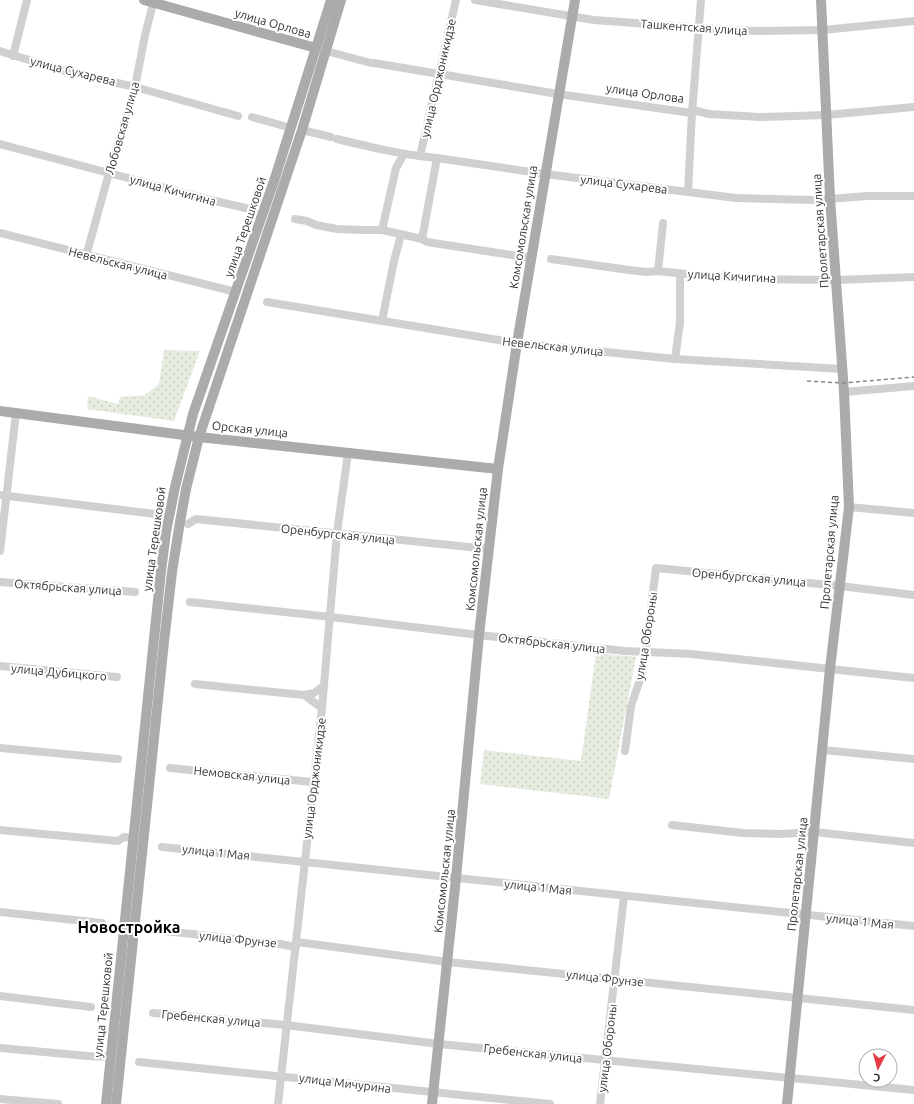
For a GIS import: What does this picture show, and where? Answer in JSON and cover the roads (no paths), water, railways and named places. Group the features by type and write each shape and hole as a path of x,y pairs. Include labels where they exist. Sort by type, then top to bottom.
{"main road":[{"name":"улица Терешковой","path":"106,1104 161,571 166,532 175,487 193,414 291,128 331,0"},
{"name":"улица Терешковой","path":"116,1104 172,572 186,489 199,437 302,130 342,0"},
{"name":"Комсомольская улица","path":"432,1104 448,962 479,635 498,469 517,343 575,0"},
{"name":"Пролетарская улица","path":"787,1104 830,669 849,506 844,392 830,198 821,0"},
{"name":"улица Орлова","path":"151,1 316,48"},
{"name":"Орская улица","path":"0,411 199,437 498,469"}],"street":[{"path":"13,56 27,0"},
{"name":"улица Орджоникидзе","path":"420,156 456,0"},
{"name":"Ташкентская улица","path":"475,0 617,22 760,31 822,30 914,21"},
{"path":"688,192 692,113 701,0"},
{"name":"Лобовская улица","path":"86,256 135,87 151,1"},
{"name":"улица Сухарева","path":"0,51 68,72 135,87 238,116"},
{"name":"улица Орлова","path":"326,51 372,63 439,75 692,113 697,111 709,114 760,117 826,115 914,107"},
{"path":"252,117 291,128"},
{"name":"улица Сухарева","path":"302,130 404,154 688,192 761,199 815,200 830,198 914,196"},
{"name":"улица Кичигина","path":"0,144 233,206 254,210"},
{"path":"382,230 396,168 404,154"},
{"path":"422,239 437,158"},
{"path":"295,219 337,229 382,230 434,243 531,258"},
{"path":"658,270 663,223"},
{"name":"Невельская улица","path":"0,233 86,256 236,292"},
{"path":"382,321 394,261 401,235"},
{"name":"улица Кичигина","path":"551,259 647,272 658,270 680,274 751,279 837,280 914,277"},
{"path":"676,359 680,322 680,274"},
{"name":"Невельская улица","path":"267,302 517,343 676,359 842,369"},
{"path":"844,392 914,386"},
{"path":"0,551 3,495 16,413"},
{"name":"улица Орджоникидзе","path":"278,1104 322,708 337,534 348,453"},
{"path":"3,495 155,514"},
{"path":"849,506 914,512"},
{"name":"Оренбургская улица","path":"188,524 196,519 489,549"},
{"name":"Оренбургская улица","path":"656,568 840,586 914,595"},
{"name":"улица Обороны","path":"625,751 631,706 643,671 656,568"},
{"name":"Октябрьская улица","path":"0,582 135,592"},
{"name":"Октябрьская улица","path":"190,602 479,635 645,652 691,654 914,678"},
{"name":"улица Дубицкого","path":"0,666 117,677"},
{"path":"195,684 304,695 314,693 324,686"},
{"path":"304,695 322,708"},
{"path":"0,748 118,759"},
{"path":"823,750 914,759"},
{"name":"Немовская улица","path":"170,768 313,782"},
{"path":"672,825 743,834 814,832 914,843"},
{"path":"0,830 118,841 124,837 134,838"},
{"name":"улица 1 Мая","path":"162,847 914,926"},
{"name":"улица Обороны","path":"600,1104 624,896"},
{"path":"0,912 102,923"},
{"name":"улица Фрунзе","path":"156,930 914,1010"},
{"path":"0,996 91,1007"},
{"name":"Гребенская улица","path":"153,1013 286,1025 439,1044 914,1090"},
{"path":"0,1048 96,1057 111,1057"},
{"name":"улица Мичурина","path":"139,1062 281,1075 434,1093 550,1104"},
{"path":"0,1099 58,1104"}],"railway":[{"path":"807,381 843,383 914,377"}],"district":[{"name":"Новостройка","path":"129,927"}]}
